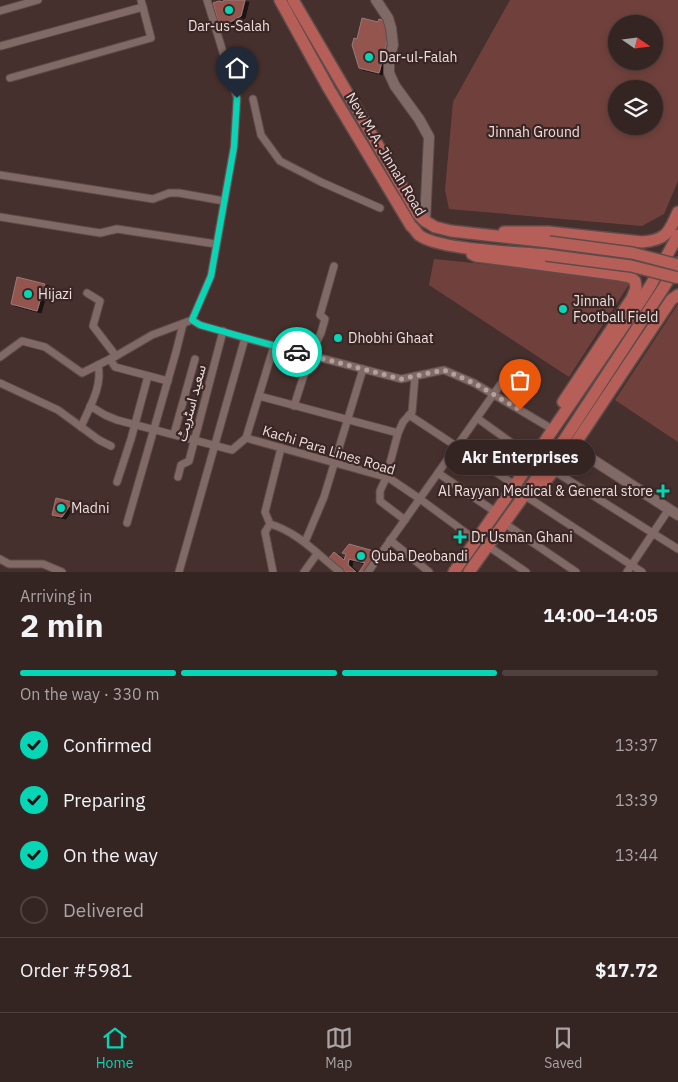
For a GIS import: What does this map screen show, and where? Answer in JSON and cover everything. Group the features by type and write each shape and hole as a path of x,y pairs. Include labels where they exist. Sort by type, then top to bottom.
{"main road":[{"name":"New M.A. Jinnah Road","path":"280,0 329,89 411,226 420,235 435,242 457,247 546,255 631,266 678,278"},
{"name":"New M.A. Jinnah Road","path":"293,0 418,214 425,221 435,227 462,234 548,242 632,253 678,264"},
{"path":"462,234 530,231 642,242 656,240 664,236 670,229 678,212"},
{"path":"454,572 534,459 652,283 678,235"},
{"path":"457,247 476,256 620,274 630,277 635,281 636,288 632,298 547,426 534,459"},
{"path":"470,572 564,440 678,264"},
{"path":"525,493 543,484 573,447 671,300 678,294"}],"street":[{"path":"0,10 38,0"},
{"path":"0,357 22,341 45,347 82,373 113,358 152,335 192,320 211,276 234,147 237,98 207,0"},
{"path":"376,0 392,28 393,45 388,59 389,73 395,86 419,118 429,137 425,221"},
{"path":"1,46 142,3 151,38 10,78"},
{"path":"253,99 262,135 280,161 321,182 380,208"},
{"path":"0,175 153,198 169,193 179,193 224,201"},
{"path":"0,216 100,233 117,229 216,244"},
{"path":"294,406 310,356 322,333 325,319 320,315 334,266"},
{"path":"87,293 100,301 93,326 113,358 115,367 168,381"},
{"path":"192,320 200,325 222,332 401,379 444,370 474,383 547,426"},
{"path":"126,523 183,324"},
{"name":"سعید اسٹریٹ","path":"178,477 181,465 189,461 222,332"},
{"path":"179,572 245,338"},
{"path":"90,406 111,418 232,450 246,438 274,346"},
{"path":"174,434 195,359"},
{"path":"81,427 99,378 98,365"},
{"path":"368,572 512,368"},
{"path":"305,542 336,463 363,370"},
{"path":"117,482 148,376"},
{"path":"405,520 380,501 380,491 386,478 402,422 412,412 415,376"},
{"path":"0,383 58,410 111,446"},
{"path":"259,396 398,433"},
{"path":"409,415 515,485"},
{"path":"477,418 534,459"},
{"name":"Kachi Para Lines Road","path":"246,438 386,478 420,499 477,541"},
{"path":"573,447 678,515"},
{"path":"281,448 265,512 270,524 289,532 305,542 340,572"},
{"path":"554,471 678,549"},
{"path":"438,473 496,512"},
{"path":"525,493 642,572"},
{"path":"627,572 668,509"},
{"path":"504,523 576,572"},
{"path":"270,524 265,532 273,572"},
{"path":"390,540 429,572"},
{"path":"488,546 526,572"},
{"path":"304,572 317,554"},
{"path":"0,559 9,568 43,564 62,572"}],"green space":[{"name":"Jinnah Ground","path":"510,0 678,0 678,181 664,214 642,226 449,209 445,190 453,102"},
{"path":"434,259 621,278 630,283 569,377 429,285"},
{"path":"678,304 678,442 615,400"}],"building":[{"name":"Dar-us-Salah","path":"224,0 245,0 241,16 220,28 213,3 223,2"},
{"name":"Dar-ul-Falah","path":"362,18 378,22 379,19 385,21 390,30 379,73 359,68 352,45 354,38 357,39"},
{"name":"Hijazi","path":"17,277 45,284 37,311 11,304"},
{"name":"Madni","path":"56,498 72,502 62,517 52,515"},
{"name":"Quba Deobandi","path":"349,544 374,551 378,554 365,572 359,572 365,563 349,559 348,565 356,572 346,572 329,558 334,552 344,560 346,554 342,553"}],"way so far":[{"path":"297,352 401,379 444,370 474,383 520,410"}],"place":[{"name":"Dar-us-Salah","path":"229,10"},
{"name":"Dar-ul-Falah","path":"369,57"},
{"name":"Hijazi","path":"28,294"},
{"name":"Jinnah Football Field","path":"563,309"},
{"name":"Dhobhi Ghaat","path":"338,338"},
{"name":"Akr Enterprises","path":"520,410"},
{"name":"Al Rayyan Medical & General store","path":"663,491"},
{"name":"Madni","path":"61,508"},
{"name":"Dr Usman Ghani","path":"460,537"},
{"name":"Quba Deobandi","path":"361,556"}],"route":[{"path":"237,98 234,147 211,276 192,320 200,325 297,352"}]}
